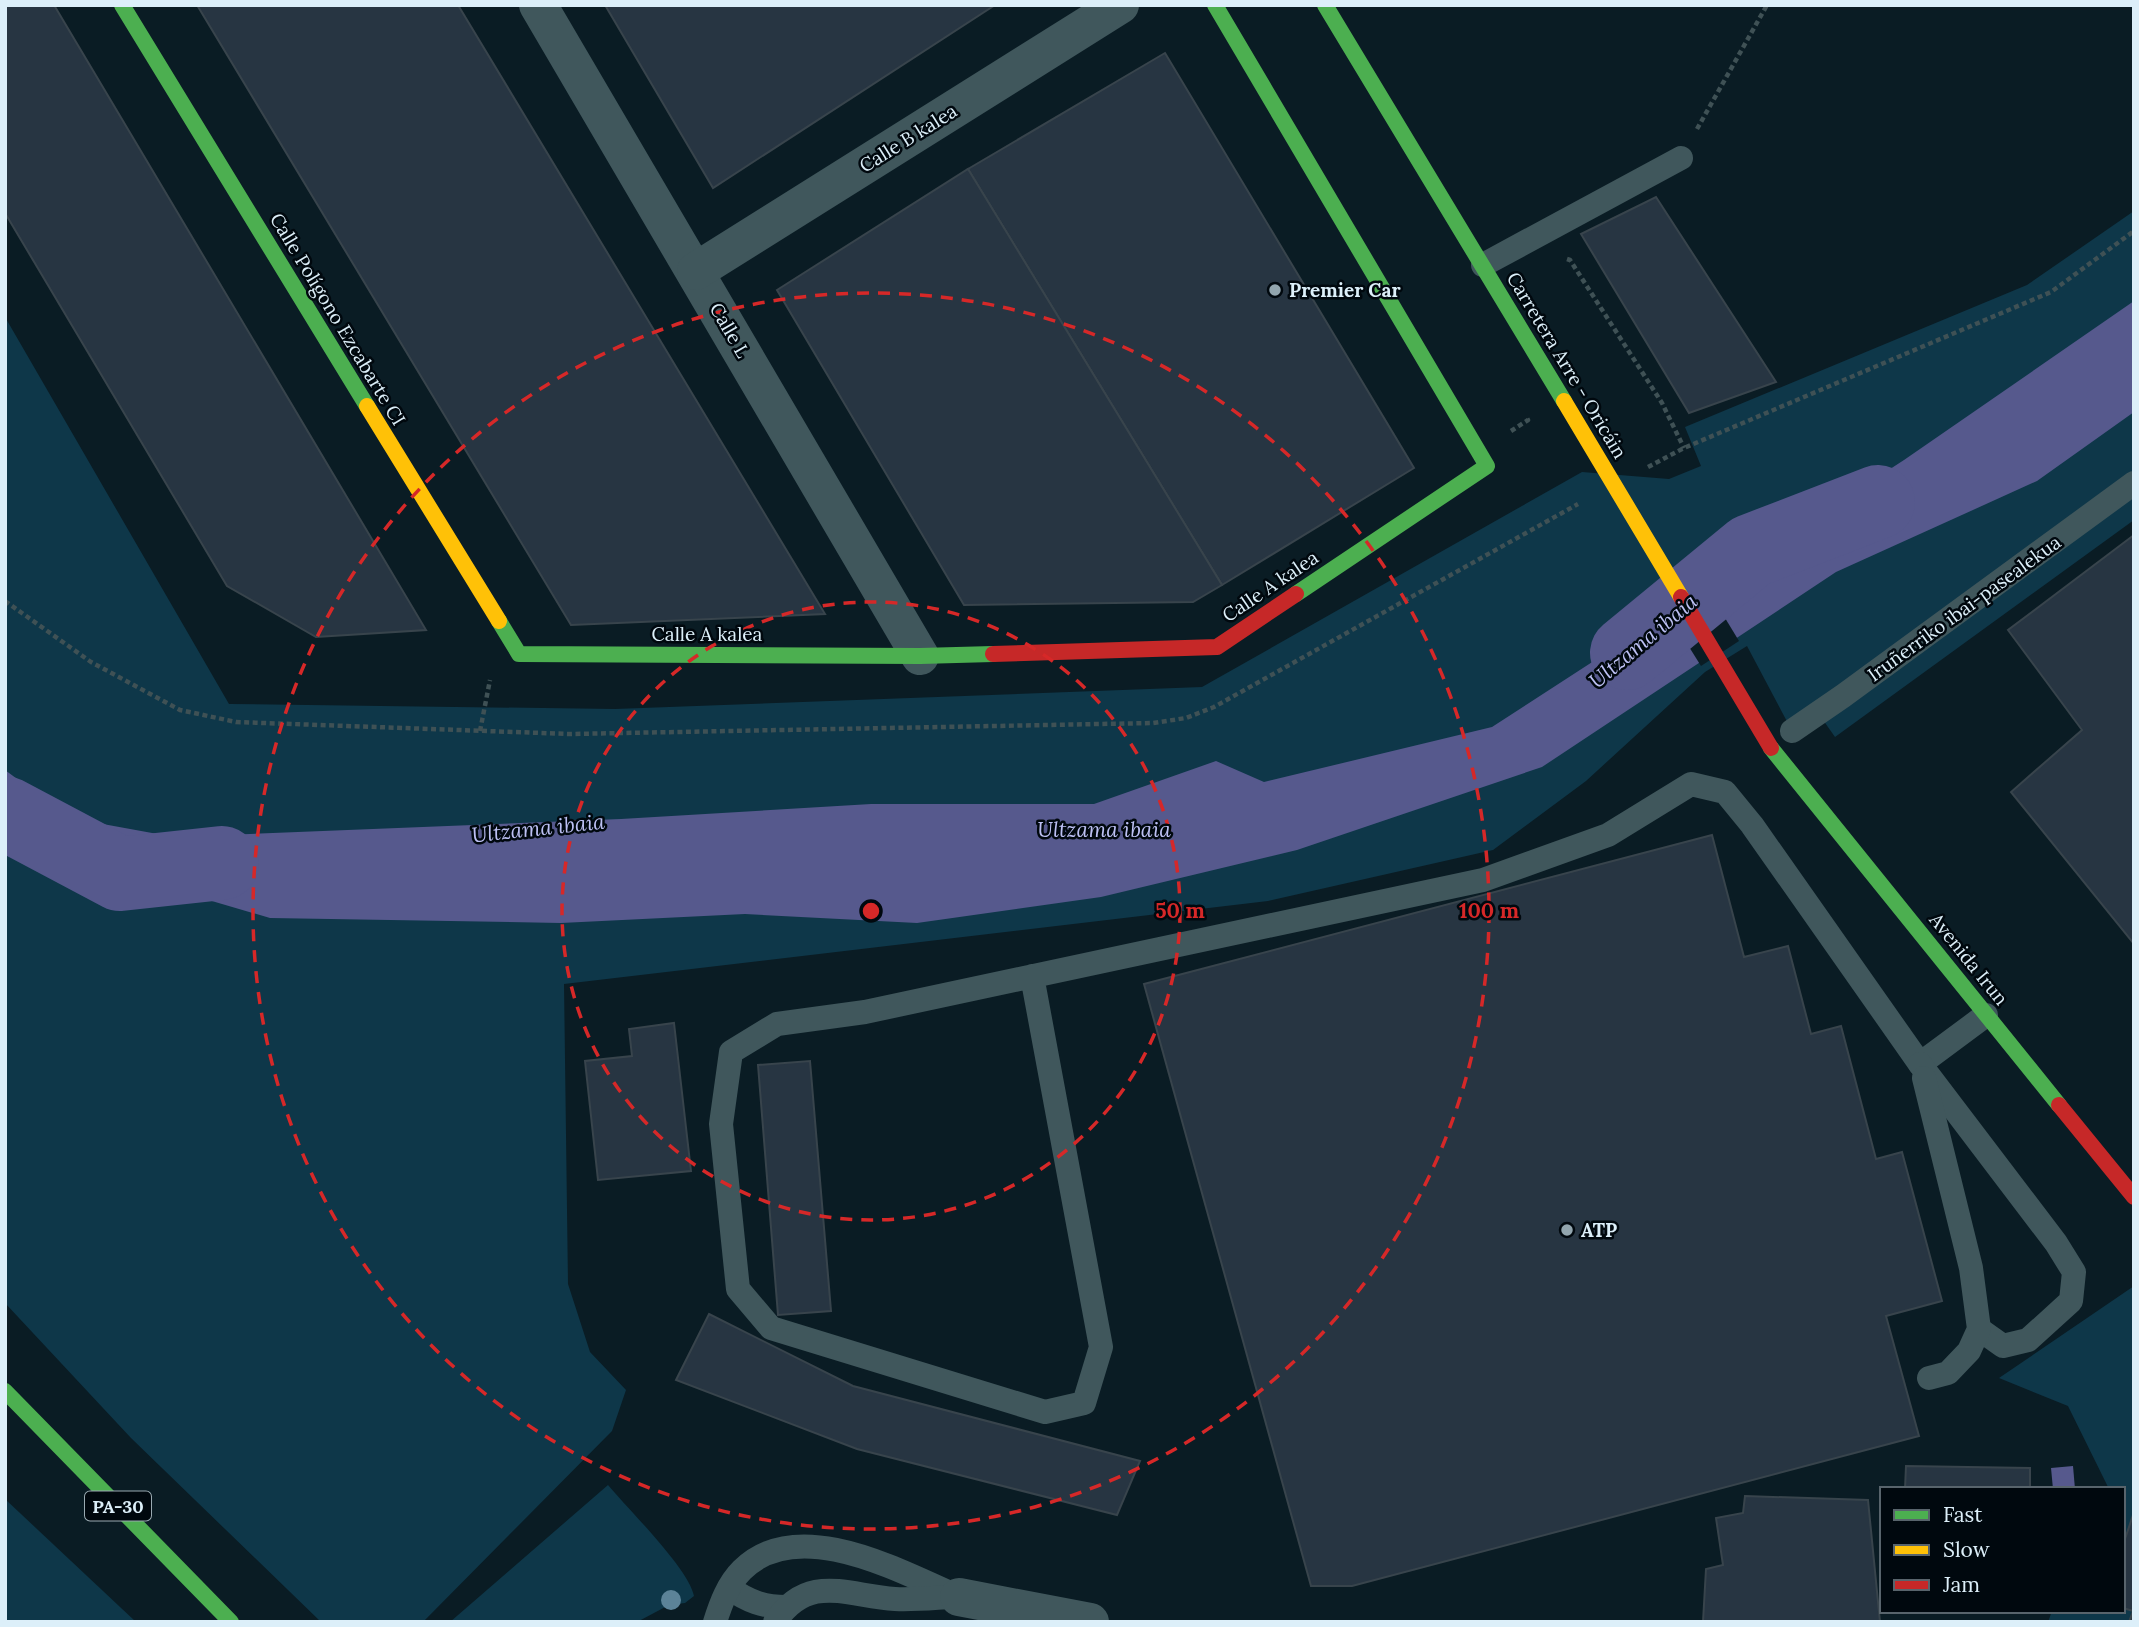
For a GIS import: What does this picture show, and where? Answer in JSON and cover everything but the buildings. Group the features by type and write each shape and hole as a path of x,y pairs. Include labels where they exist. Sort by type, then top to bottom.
{"main road":[{"name":"Calle Polígono Ezcabarte CI","path":"121,5 519,654"},
{"name":"Carretera Arre - Oricáin","path":"1325,5 1772,748"},
{"name":"Calle A kalea","path":"519,654 920,656 1217,646 1487,467 1220,7"},
{"name":"Avenida Irun","path":"1772,748 2134,1197"},
{"name":"PA-30","path":"5,1391 231,1622"}],"street":[{"name":"Calle L","path":"538,5 920,656"},
{"name":"Calle B kalea","path":"696,271 1120,5"},
{"path":"959,1597 1090,1622"}],"lane":[{"path":"1483,265 1681,158"},
{"name":"Iruñerriko ibai-pasealekua","path":"1793,730 2134,484"},
{"path":"1032,976 1101,1348 1084,1403 1045,1412 771,1328 738,1289 721,1124 731,1052 777,1024 865,1012 1032,976 1483,880 1608,835 1691,784 1725,792 1752,825 1920,1064 2056,1243 2074,1272 2071,1301 2028,1340 2003,1346 1979,1329"},
{"path":"1920,1064 1986,1014"},
{"path":"1920,1064 1971,1268 1979,1329 1969,1351 1948,1373 1929,1378"},
{"path":"715,1622 729,1588 742,1570 781,1547 812,1546 873,1559 959,1597"},
{"path":"729,1588 747,1600 781,1615 799,1597 825,1590 896,1599 959,1597"}],"path":[{"path":"1681,158 1767,5"},
{"path":"1559,257 1570,260 1662,403 1684,448 2051,292 2134,231"}],"shaded area":[{"path":"2134,211 2134,520 1835,737 1816,710 1792,731 1747,646 1705,672 1586,781 1493,850 1268,901 564,984 568,1284 590,1352 626,1390 612,1431 423,1622 321,1622 131,1438 5,1303 5,317 229,704 615,709 1202,687 1582,472 1669,479 1701,466 1685,427 2027,285"},
{"path":"2134,1286 2134,1512 2125,1539 2125,1487 2108,1487 2068,1406 1999,1378"},
{"path":"608,1485 670,1555 690,1584 694,1596 685,1603 669,1605 637,1622 450,1622"},
{"path":"5,1499 136,1622 5,1622"},
{"path":"2125,1609 2133,1611 2129,1622 2048,1622 2051,1613 2125,1613"}],"water":[{"path":"2134,301 2134,412 2037,481 1836,572 1542,767 1297,850 1101,897 917,923 745,914 561,923 270,918 120,874 5,813 5,770 70,818 174,837 621,819 871,804 1094,804 1216,761 1264,782 1492,727 1904,460"},
{"path":"2073,1466 2075,1487 2053,1487 2051,1468"}],"pier":[{"path":"1705,585 1739,641 1701,666 1666,610"}],"waterway":[{"name":"Ultzama ibaia","path":"1627,653 1751,551 1878,502"},
{"name":"Ultzama ibaia","path":"5,813 120,874 222,863"}],"traffic: fast":[{"path":"122,5 367,406"},
{"path":"1215,5 1487,466 1296,594"},
{"path":"1325,5 1564,401"},
{"path":"499,621 519,654 993,654"},
{"path":"1771,748 2059,1105"},
{"path":"5,1391 231,1622"}],"traffic: slow":[{"path":"1564,401 1681,597"},
{"path":"367,406 499,621"}],"traffic: jam":[{"path":"993,654 1217,647 1296,594"},
{"path":"1681,597 1771,748"},
{"path":"2059,1105 2134,1197"}],"place":[{"name":"Premier Car","path":"1275,290"},
{"name":"ATP","path":"1567,1230"}]}
